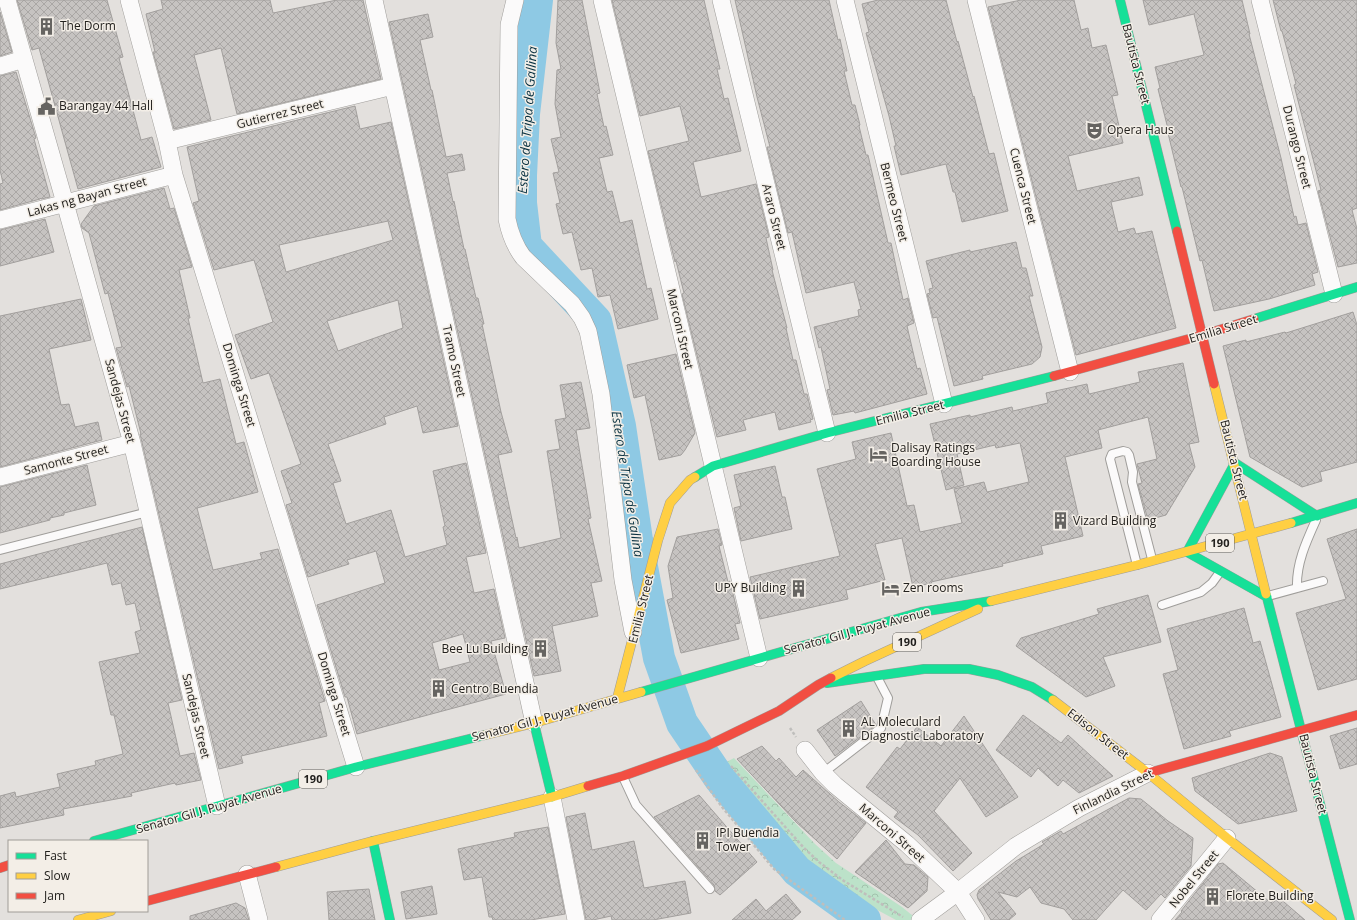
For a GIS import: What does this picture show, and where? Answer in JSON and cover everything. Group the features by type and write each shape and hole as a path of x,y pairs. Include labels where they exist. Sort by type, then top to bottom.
{"main road":[{"name":"Bautista Street","path":"1120,0 1267,597 1350,920"},
{"name":"Emilia Street","path":"617,699 658,540 670,503 690,480 713,466 827,433 1070,372 1203,335 1357,287"},
{"path":"1267,597 1187,552 1235,463 1318,516"},
{"name":"Senator Gil J. Puyat Avenue","path":"97,840 356,767 534,723 921,612 997,600 1138,565 1318,516 1357,503"},
{"name":"Senator Gil J. Puyat Avenue","path":"148,901 373,840 552,797 623,776 684,755 715,742 779,711 818,685 865,661 997,600"},
{"name":"Edison Street","path":"818,685 876,675 924,669 969,669 1012,679 1032,687 1060,704 1332,920"},
{"name":"Finlandia Street","path":"1148,773 1357,715"},
{"path":"534,723 552,797"},
{"path":"373,840 390,920"},
{"path":"78,920 107,912"}],"street":[{"name":"Sandejas Street","path":"6,0 24,58 132,443 216,806"},
{"name":"Dominga Street","path":"129,0 167,142 174,174 356,767"},
{"name":"Tramo Street","path":"374,0 534,723"},
{"path":"515,0 509,26 507,219 511,236 516,248 523,257 572,304 582,318 588,331 601,394 623,580 635,630"},
{"name":"Marconi Street","path":"602,0 759,658"},
{"name":"Araro Street","path":"721,0 827,433"},
{"name":"Bermeo Street","path":"845,0 944,404"},
{"name":"Cuenca Street","path":"976,0 1070,372"},
{"name":"Durango Street","path":"1260,0 1334,294"},
{"path":"0,66 24,58"},
{"name":"Gutierrez Street","path":"167,142 393,86"},
{"name":"Lakas ng Bayan Street","path":"0,220 174,174"},
{"name":"Samonte Street","path":"0,477 132,443"},
{"name":"Marconi Street","path":"804,750 823,774 907,844 958,892 976,920"},
{"name":"Finlandia Street","path":"920,920 1016,846 1079,808 1148,773"},
{"path":"552,797 576,920"},
{"name":"Nobel Street","path":"1160,920 1227,838"},
{"path":"247,874 259,920"}],"lane":[{"path":"1138,565 1110,459 1112,454 1123,451 1127,452 1129,455 1133,472 1132,482 1152,561"},
{"path":"0,550 148,512"},
{"path":"1297,588 1298,574 1305,545 1318,516"},
{"path":"1162,605 1201,592 1212,582 1220,571"},
{"path":"1267,597 1323,581"},
{"path":"823,774 881,728 888,698 876,675"},
{"path":"623,776 636,805 710,889"}],"path":[{"path":"731,766 804,848 820,862 844,881 907,920"},
{"path":"696,771 722,807 774,869 845,920"}],"green space":[{"path":"734,758 815,844 836,863 902,907 918,920 896,920 842,891 819,874 796,852 719,766"}],"building":[{"path":"17,0 107,0 123,57 119,58 141,140 152,137 161,167 78,189 39,48 32,50"},
{"path":"161,0 270,0 273,13 337,0 363,0 381,79 237,114 221,48 194,55 211,120 174,129 153,52 155,52 146,14 163,9"},
{"path":"558,0 582,0 600,93 597,94 604,127 606,126 613,155 599,158 607,192 612,191 620,223 632,220 647,289 651,288 658,319 618,329 610,295 598,297 592,268 581,270 572,232 563,234 556,204 560,203 553,173 559,172 551,139 561,137 555,104 557,70 561,69 556,43"},
{"path":"612,0 704,0 720,69 717,69 724,99 728,98 741,151 693,162 701,197 756,184 769,237 766,238 772,270 787,328 793,360 796,360 804,394 807,394 813,419 810,420 811,422 779,430 775,412 743,420 746,430 717,437 682,294 684,293 648,151 689,141 680,106 640,116"},
{"path":"735,0 829,0 838,40 840,39 847,71 844,71 852,105 855,105 888,243 891,243 903,300 908,298 914,323 907,326 917,369 920,368 927,394 855,413 854,411 833,415 827,390 830,389 821,347 819,348 814,327 859,316 858,310 861,309 854,282 806,293 792,232 788,233 767,147 770,147"},
{"path":"878,0 946,0 989,154 994,153 1008,211 962,222 955,192 953,192 946,164 901,175 889,116 866,33 869,32 862,4"},
{"path":"1021,0 1074,0 1081,30 1088,28 1092,48 1106,45 1118,95 1112,96 1123,143 1068,156 1077,191 1139,177 1143,195 1111,202 1118,232 1134,228 1136,234 1152,231 1176,328 1076,355 988,7"},
{"path":"1143,0 1242,0 1294,217 1296,216 1298,225 1306,223 1318,272 1312,274 1315,285 1269,299 1214,311 1202,260 1200,261 1181,187 1158,89 1160,88 1155,67 1204,55 1194,14 1149,25"},
{"path":"1273,0 1357,0 1357,208 1352,210 1357,229 1357,263 1338,267 1318,191 1321,190 1294,85 1296,84"},
{"path":"0,12 12,52 0,56"},
{"path":"428,14 433,37 420,40 446,157 462,154 465,170 447,173 476,298 478,298 484,324 482,324 501,412 512,452 498,455 519,548 561,538 547,451 560,449 555,420 566,418 560,385 581,382 590,428 576,430 591,518 588,519 602,581 591,583 598,616 552,626 561,671 534,676 389,22"},
{"path":"16,72 36,138 34,139 50,197 40,198 0,210 0,184 3,183 0,170 0,76"},
{"path":"355,106 360,129 391,122 458,426 423,433 417,406 384,417 386,424 328,444 341,481 333,483 346,524 391,510 405,557 447,545 443,527 445,526 433,471 466,463 486,553 466,557 474,593 494,589 505,638 491,641 506,694 357,734 347,697 345,697 317,605 385,583 376,551 347,560 349,564 308,577 286,505 292,503 281,471 301,464 269,373 251,379 235,335 273,322 254,260 214,270 193,203 199,201 187,147","holes":["388,221 393,240 286,272 279,245","398,300 403,328 338,351 327,321","463,634 470,662 439,670 432,643"]},
{"path":"164,188 170,209 174,208 192,267 179,270 203,383 220,379 236,444 244,442 258,492 197,508 213,570 262,559 260,553 278,549 325,701 319,703 327,736 241,756 243,763 219,769 141,434 129,386 127,387 116,348 122,347 108,293 105,294 89,233 82,228 81,224 94,206"},
{"path":"45,219 54,252 0,266 0,230"},
{"path":"1016,242 1022,268 1026,268 1033,296 1029,296 1042,347 1040,357 1032,364 982,376 983,379 954,386 937,317 933,318 927,294 930,293 929,289 933,288 926,261 970,250 970,252"},
{"path":"81,299 91,340 49,349 61,405 69,404 75,427 98,422 102,440 0,467 0,316"},
{"path":"1353,312 1357,325 1357,462 1320,472 1322,481 1302,487 1250,457 1223,346 1246,340 1246,342 1286,333"},
{"path":"676,354 695,433 681,455 659,460 645,395 634,398 627,365"},
{"path":"1183,363 1199,442 1189,444 1195,467 1166,515 1148,520 1138,484 1142,483 1137,464 1157,459 1148,417 1098,430 1102,448 1065,457 1083,536 1041,546 1043,554 1002,564 1003,566 913,587 902,538 875,544 885,580 846,590 848,599 760,619 750,577 840,556 817,469 856,459 852,442 891,433 907,506 914,505 920,532 962,523 954,489 984,482 987,492 1029,482 1020,443 996,448 995,445 957,454 964,485 946,490 930,424 970,415 970,417 1012,407 1013,411 1048,403 1046,393 1087,384 1089,394 1140,382 1138,372"},
{"path":"87,465 96,505 64,513 64,515 50,518 50,520 0,533 0,487"},
{"path":"775,466 782,497 785,497 792,529 741,541 734,508 741,506 734,475"},
{"path":"142,527 182,700 168,703 180,756 194,753 201,780 176,785 175,783 131,793 132,796 63,809 64,815 0,828 0,796 15,792 16,797 60,787 57,774 96,765 95,761 123,754 114,715 111,715 99,662 140,653 135,632 141,630 135,603 126,605 121,583 112,585 107,563 0,589 0,564"},
{"path":"718,529 722,545 719,546 728,582 730,581 740,623 735,624 739,639 681,653 667,600 673,598 668,566 677,537"},
{"path":"1357,529 1357,679 1318,690 1296,613 1346,599 1327,539"},
{"path":"1148,595 1161,642 1103,657 1115,686 1086,697 1016,646 1021,638 1099,614 1097,609"},
{"path":"1244,608 1253,643 1260,641 1281,717 1229,731 1231,736 1184,749 1163,674 1178,670 1167,629"},
{"name":"AL Moleculard Diagnostic Laboratory","path":"861,701 876,725 835,756 817,730"},
{"path":"1023,715 1061,743 1068,735 1113,776 1079,793 1063,780 1058,786 1038,768 1031,777 996,750"},
{"path":"964,716 1018,797 986,817 960,778 934,811 972,853 953,871 918,835 894,817 898,812 866,787 897,747 900,749 917,727 941,746"},
{"path":"1357,728 1357,764 1340,769 1330,736"},
{"path":"762,746 776,761 779,758 796,777 803,770 839,802 866,823 837,859 796,822 737,759"},
{"path":"1270,753 1282,757 1297,811 1238,824 1195,791 1192,778"},
{"name":"IPI Buendia Tower","path":"699,795 757,862 720,895 715,891 714,885 654,817"},
{"path":"1129,798 1141,799 1168,821 1193,838 1191,866 1165,898 1161,894 1146,910 1123,890 1096,920 1073,920 1064,909 1041,903 1030,887 1017,897 998,892 1016,914 1009,920 991,920 978,899 977,895 979,890 1016,861 1044,844 1042,842 1061,831 1063,834"},
{"path":"585,813 592,850 634,841 644,888 685,881 691,913 653,920 612,920 611,916 586,920 566,817"},
{"path":"548,827 565,914 531,920 493,920 492,917 489,917 482,877 464,880 458,849 515,837 514,833"},
{"path":"886,840 905,864 914,865 928,877 927,891 908,908 855,872"},
{"path":"1223,863 1271,903 1277,896 1305,920 1175,920 1218,864"},
{"path":"432,886 437,914 406,919 401,892"},
{"path":"369,889 375,920 329,920 327,892"},
{"path":"786,894 801,912 792,920 732,920 756,899 766,911"},
{"path":"236,903 245,908 249,920 190,920 190,916"}],"waterway":[{"name":"Estero de Tripa de Gallina","path":"537,0 524,114 521,175 521,203 526,246 596,321 620,426 637,540 659,658 682,723 720,779 797,871 865,920"}],"traffic: fast":[{"path":"1120,0 1177,231"},
{"path":"1254,319 1357,287"},
{"path":"695,477 713,466 827,433 1054,376"},
{"path":"1187,552 1235,463 1317,516"},
{"path":"1291,523 1357,503"},
{"path":"1187,552 1267,597"},
{"path":"1266,594 1350,920"},
{"path":"641,692 921,612 991,601"},
{"path":"827,683 924,669 969,669 998,675 1032,687 1053,700"},
{"path":"534,723 552,797"},
{"path":"98,840 356,767 485,735"},
{"path":"373,841 390,920"}],"traffic: slow":[{"path":"1214,384 1266,594"},
{"path":"617,699 658,540 670,503 690,480 695,477"},
{"path":"991,601 1137,565 1291,523"},
{"path":"831,678 978,609"},
{"path":"485,735 534,723 641,692"},
{"path":"1053,700 1148,773 1227,838 1332,920"},
{"path":"276,867 373,841 552,797 588,786"},
{"path":"78,920 107,912"}],"traffic: jam":[{"path":"1177,231 1214,384"},
{"path":"1054,376 1203,335 1254,319"},
{"path":"588,786 623,776 707,746 779,711 831,678"},
{"path":"1148,773 1357,715"},
{"path":"0,868 8,865"},
{"path":"148,901 276,867"}],"place":[{"name":"The Dorm","path":"47,26"},
{"name":"Barangay 44 Hall","path":"46,106"},
{"name":"Opera Haus","path":"1094,130"},
{"name":"Dalisay Ratings Boarding House","path":"878,455"},
{"name":"Vizard Building","path":"1060,521"},
{"name":"UPY Building","path":"799,588"},
{"name":"Zen rooms","path":"890,588"},
{"name":"Bee Lu Building","path":"541,649"},
{"name":"Centro Buendia","path":"438,689"},
{"name":"AL Moleculard Diagnostic Laboratory","path":"848,729"},
{"name":"IPI Buendia Tower","path":"703,840"},
{"name":"Florete Building","path":"1213,896"}]}
